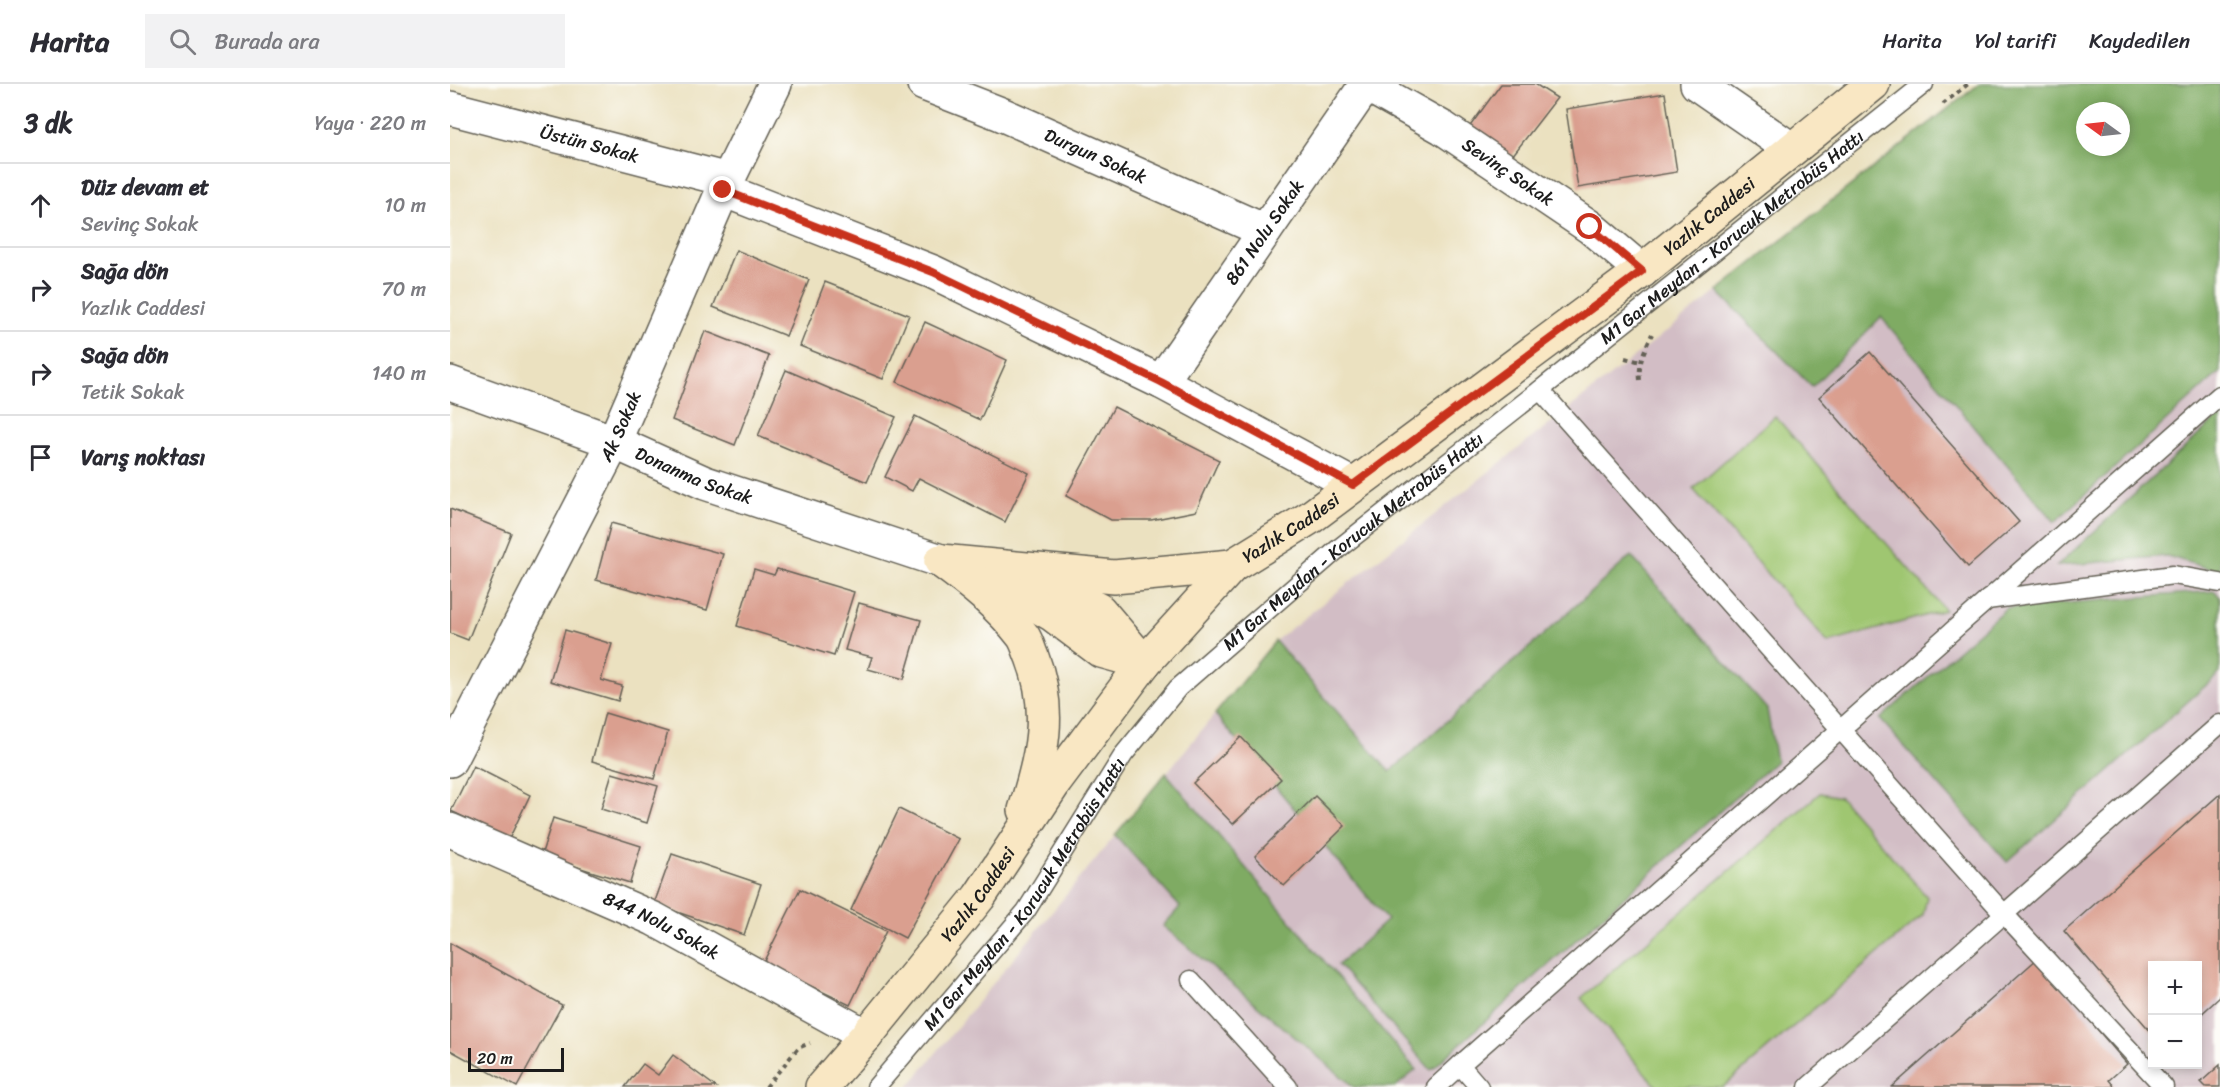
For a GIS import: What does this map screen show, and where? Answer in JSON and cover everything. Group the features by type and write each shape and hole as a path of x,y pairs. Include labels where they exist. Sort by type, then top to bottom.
{"main road":[{"name":"Yazlık Caddesi","path":"822,1087 854,1030 979,897 1055,782 1144,663 1232,566 1311,517 1642,271 1873,84"},
{"path":"941,561 1114,577 1232,566"},
{"path":"941,561 997,582 1053,615 1101,651 1144,663"},
{"path":"941,561 983,592 1024,637 1041,680 1044,722 1038,765 1013,845"}],"street":[{"name":"Ak Sokak","path":"450,759 614,442 725,185 775,84"},
{"name":"Durgun Sokak","path":"924,84 1001,114 1264,231"},
{"name":"861 Nolu Sokak","path":"1161,382 1366,84"},
{"name":"Sevinç Sokak","path":"1366,84 1443,128 1590,227 1642,271"},
{"path":"1697,84 1791,149"},
{"name":"Üstün Sokak","path":"450,108 725,185 933,272 1161,382 1353,485"},
{"name":"Donanma Sokak","path":"450,383 614,442 705,483 941,561"},
{"name":"844 Nolu Sokak","path":"450,830 654,919 854,1030"}],"lane":[{"name":"M1 Gar Meydan - Korucuk Metrobüs Hattı","path":"876,1087 1026,911 1124,754 1178,688 1338,549 1924,84"},
{"path":"1540,390 2004,914 2164,1087"},
{"path":"1436,1087 2220,395"},
{"path":"1987,600 2173,575 2220,583"},
{"path":"1808,1087 2220,724"},
{"path":"1191,980 1288,1087"},
{"path":"1460,1065 1479,1087"}],"path":[{"path":"1625,358 1641,362"},
{"path":"766,1087 798,1048 854,1030"}],"shaded area":[{"path":"1979,84 2220,84 2220,1087 908,1087 1275,641"}],"green space":[{"path":"1979,84 2220,84 2220,372 2055,522 1881,317 1812,387 1717,291"},
{"path":"2220,415 2220,572 2167,556 2057,566"},
{"path":"1775,416 1945,610 1828,643 1693,489"},
{"path":"1631,556 1767,709 1776,761 1431,1070 1338,965 1387,920 1215,714 1275,641 1390,772"},
{"path":"2215,591 2220,597 2220,673 2007,862 1880,719 2006,608"},
{"path":"1166,773 1416,1070 1395,1087 1354,1087 1163,926 1180,907 1115,835"},
{"path":"1820,793 1840,797 1927,897 1923,915 1723,1087 1657,1087 1581,998"}],"building":[{"path":"1501,84 1535,84 1557,98 1509,160 1465,133"},
{"path":"1665,93 1677,172 1578,188 1566,109"},
{"path":"736,250 809,280 786,336 713,307"},
{"path":"825,282 909,315 883,379 800,346"},
{"path":"925,322 1007,360 980,420 897,382"},
{"path":"705,331 769,356 735,445 672,420"},
{"path":"1870,352 2019,522 1968,567 1819,397"},
{"path":"786,370 896,417 867,482 758,436"},
{"path":"1114,407 1219,460 1196,511 1151,520 1111,520 1066,496"},
{"path":"915,416 1029,473 1005,522 919,478 912,491 885,477"},
{"path":"450,509 511,533 468,640 450,633"},
{"path":"611,523 723,554 707,610 596,580"},
{"path":"754,569 774,575 777,569 854,592 834,656 737,626"},
{"path":"859,603 921,620 904,679 868,669 872,657 845,650"},
{"path":"565,630 612,644 601,680 622,686 618,701 550,681"},
{"path":"605,713 668,732 654,779 592,761"},
{"path":"1241,737 1281,779 1233,824 1193,783"},
{"path":"473,766 530,795 509,839 451,811"},
{"path":"612,773 658,786 647,823 601,809"},
{"path":"2220,794 2220,997 2202,1013 2202,961 2148,961 2148,1028 2064,931"},
{"path":"1315,796 1345,826 1284,886 1255,856"},
{"path":"899,809 959,839 905,938 851,910"},
{"path":"553,818 641,846 630,883 541,856"},
{"path":"672,854 761,884 744,935 654,904"},
{"path":"800,889 886,931 850,1005 763,963"},
{"path":"450,943 562,1005 517,1087 450,1050"},
{"path":"2037,959 2127,1064 2109,1080 2115,1087 1892,1087"},
{"path":"673,1055 716,1087 625,1087 643,1064 658,1075"},
{"path":"2220,1065 2220,1087 2206,1087 2201,1082"}],"route":[{"path":"723,190 933,272 1161,382 1353,485 1642,271 1590,227"}]}
